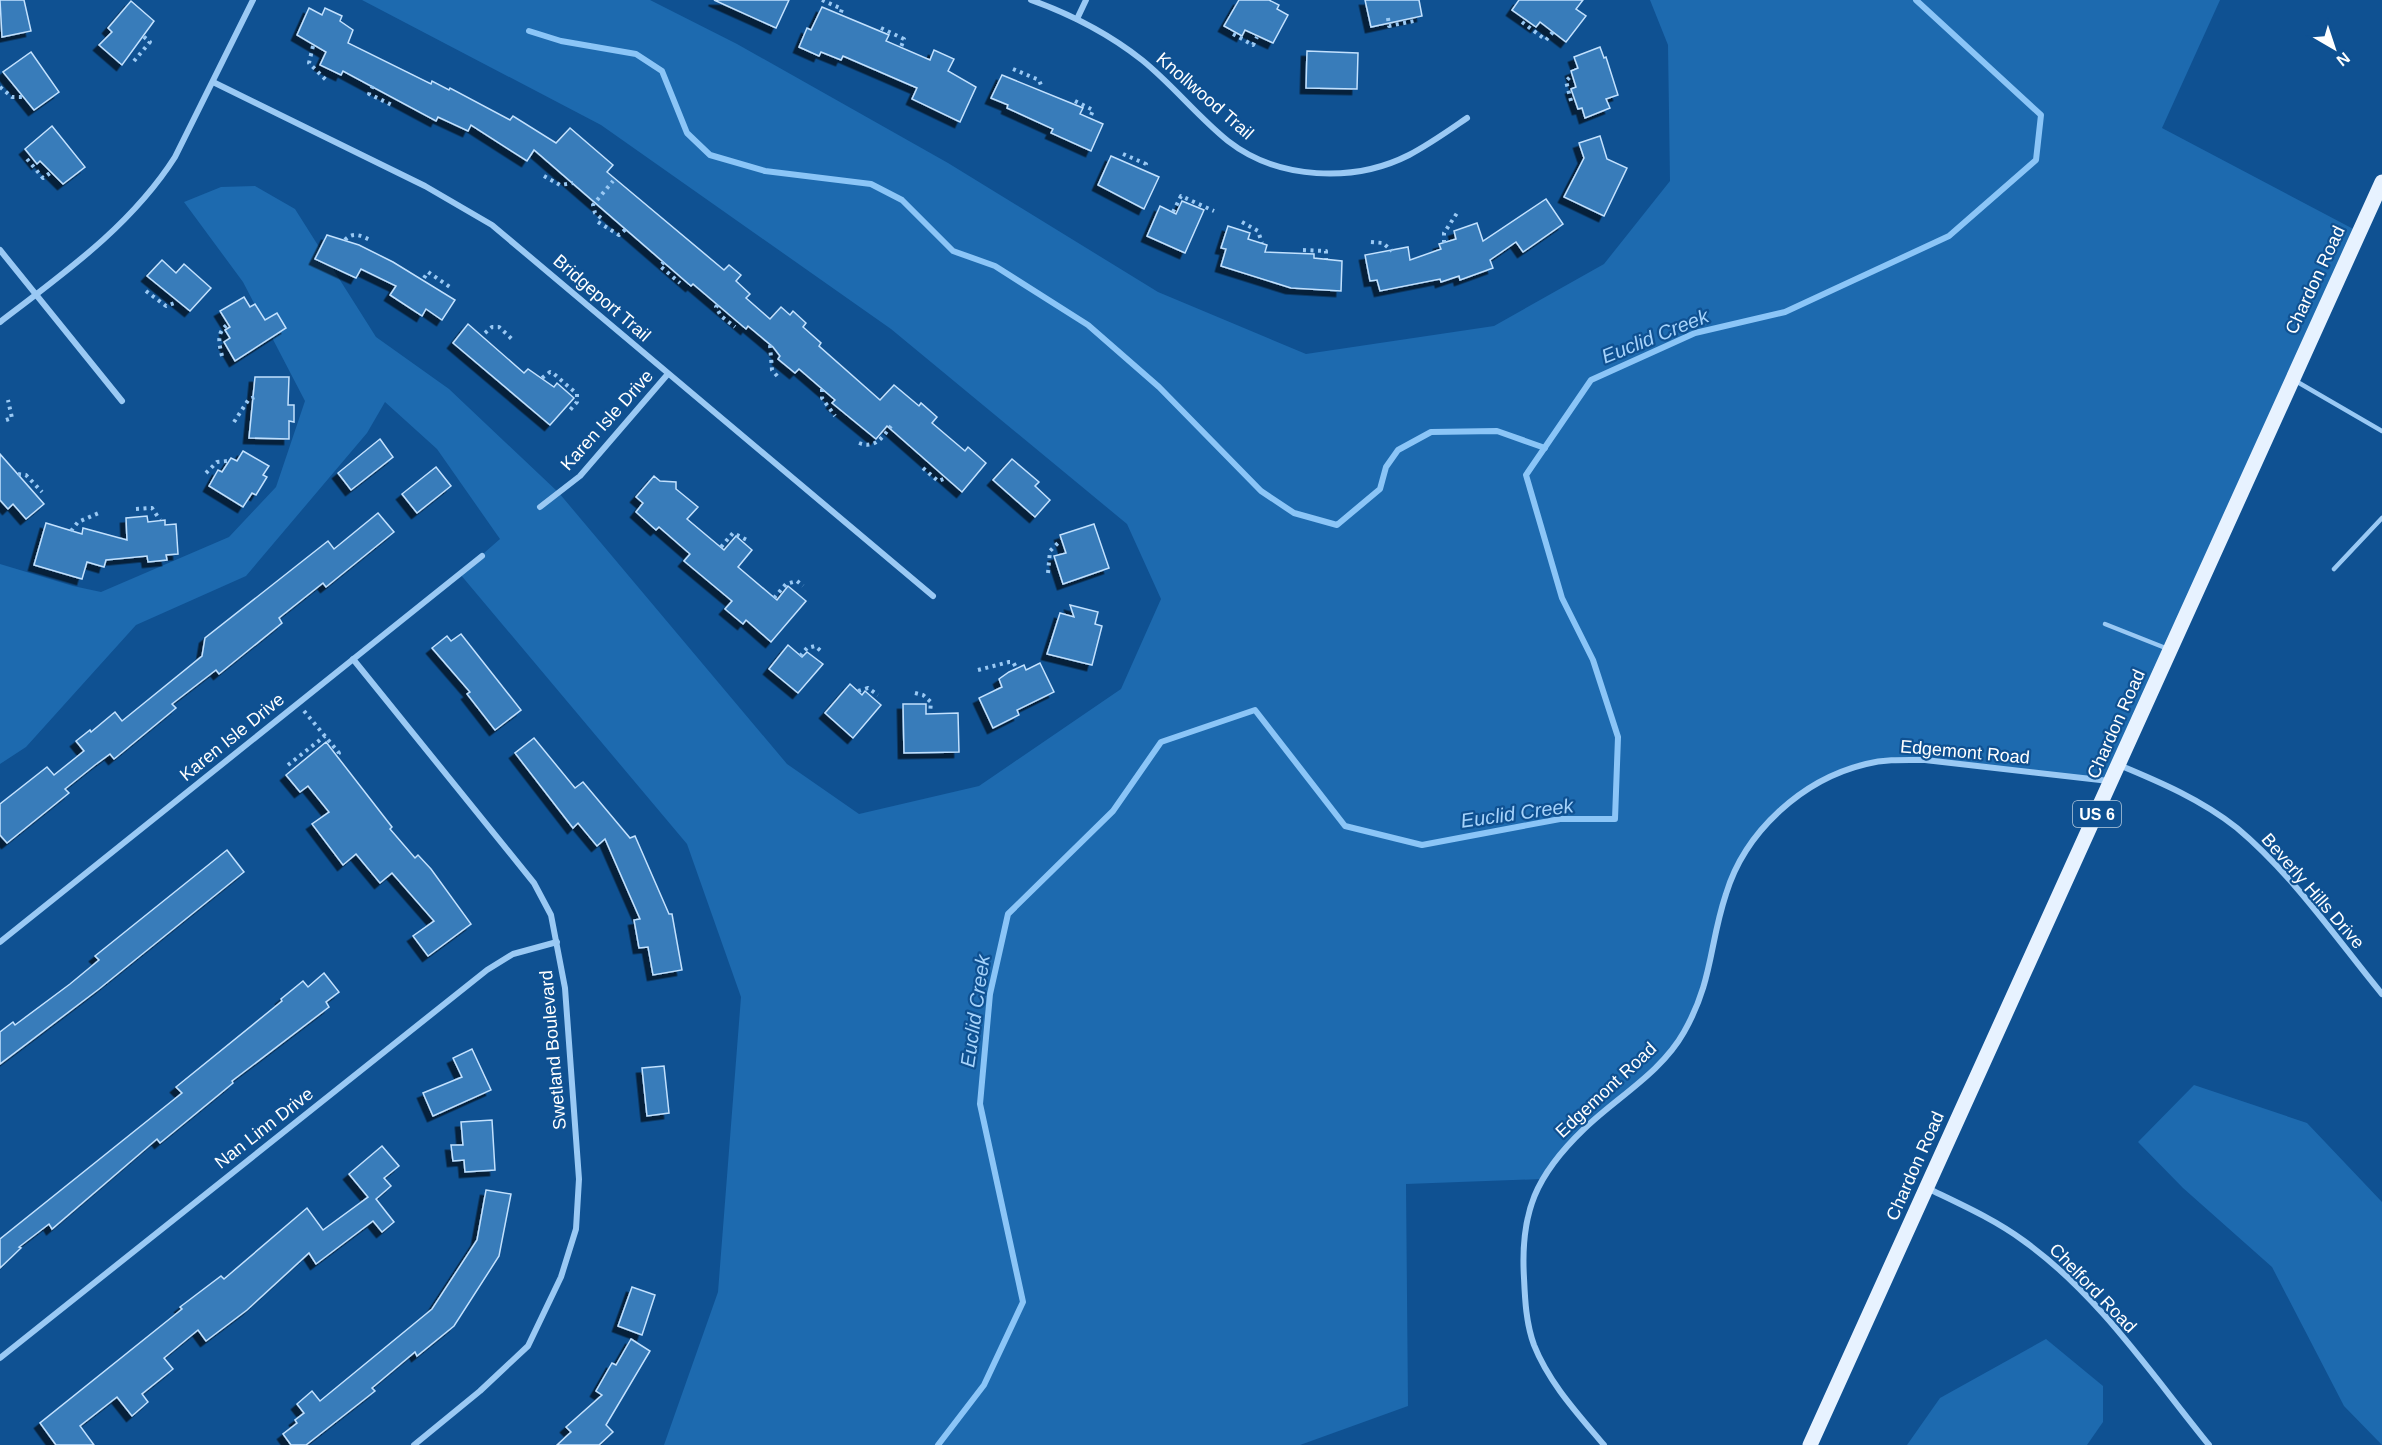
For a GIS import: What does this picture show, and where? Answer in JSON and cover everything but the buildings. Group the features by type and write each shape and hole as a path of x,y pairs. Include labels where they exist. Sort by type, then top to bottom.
{"main road":[{"name":"Chardon Road","path":"1810,1445 2120,765 2382,182"}],"street":[{"path":"0,322 106,238 160,180 175,157 253,0"},
{"name":"Knollwood Trail","path":"1030,0 1077,19 1141,59 1230,142 1255,157 1285,168 1329,174 1372,169 1408,156 1467,118"},
{"path":"1077,19 1086,0"},
{"name":"Bridgeport Trail","path":"213,82 426,186 492,225 667,375 933,596"},
{"path":"0,250 122,401"},
{"name":"Karen Isle Drive","path":"540,507 580,476 667,375"},
{"name":"Karen Isle Drive","path":"0,942 482,555"},
{"name":"Swetland Boulevard","path":"353,659 534,884 551,915 565,988 579,1179 576,1229 561,1277 528,1346 480,1391 414,1445"},
{"name":"Edgemont Road","path":"1604,1445 1551,1377 1534,1345 1525,1298 1522,1244 1527,1211 1541,1179 1560,1152 1633,1088 1681,1038 1699,1005 1708,977 1726,893 1752,841 1785,806 1815,784 1837,773 1867,764 1895,760 1925,760 2112,781"},
{"name":"Beverly Hills Drive","path":"2120,765 2202,805 2242,833 2288,879 2382,994"},
{"name":"Nan Linn Drive","path":"0,1358 487,970 513,954 557,942"},
{"name":"Chelford Road","path":"1926,1187 1995,1222 2051,1262 2110,1324 2209,1445"}],"lane":[{"path":"2292,379 2382,432"},
{"path":"2334,569 2382,518"},
{"path":"2104,624 2170,650"}],"path":[{"path":"822,0 842,9 840,15"},
{"path":"1388,18 1389,26 1414,21"},
{"path":"1522,22 1546,40 1553,32"},
{"path":"881,28 904,39 901,47"},
{"path":"1233,34 1252,45 1257,37"},
{"path":"134,61 150,42 143,36"},
{"path":"313,46 309,63 326,80"},
{"path":"1013,69 1039,80 1041,85"},
{"path":"1571,101 1566,84 1567,78 1572,75"},
{"path":"373,86 369,94 394,106"},
{"path":"0,87 12,97 23,97"},
{"path":"1075,101 1094,110 1090,118"},
{"path":"1123,154 1146,164 1144,168"},
{"path":"27,159 43,178 50,173"},
{"path":"544,176 560,185 573,183"},
{"path":"613,181 593,205 595,213 615,235 619,235 626,229"},
{"path":"1173,212 1181,196 1214,211"},
{"path":"1444,243 1444,233 1459,210"},
{"path":"1242,222 1258,231 1262,243"},
{"path":"345,240 351,235 358,235 372,242"},
{"path":"1371,242 1383,243 1392,251"},
{"path":"1304,250 1326,251 1326,259"},
{"path":"664,262 660,266 680,284"},
{"path":"424,278 428,272 450,287"},
{"path":"146,291 166,306 175,303"},
{"path":"718,305 716,307 721,316 735,327"},
{"path":"222,356 219,337 222,329 228,324"},
{"path":"485,333 492,327 499,327 514,341"},
{"path":"770,345 772,370 778,377"},
{"path":"542,378 550,372 578,394 577,402 570,410"},
{"path":"822,389 822,398 835,416"},
{"path":"234,422 249,399 255,397"},
{"path":"6,420 12,418 8,400"},
{"path":"859,442 866,445 876,443 891,426"},
{"path":"206,473 221,460 228,461"},
{"path":"923,468 940,482 947,478"},
{"path":"18,474 26,475 42,492"},
{"path":"136,509 152,508 160,520"},
{"path":"71,531 78,522 101,512"},
{"path":"721,547 733,533 747,540"},
{"path":"1048,573 1050,551 1061,540"},
{"path":"774,598 788,583 797,581 803,586"},
{"path":"800,656 807,648 815,646 821,651"},
{"path":"978,670 1008,662 1012,662 1017,669"},
{"path":"858,691 868,688 878,695"},
{"path":"915,693 924,694 931,702 930,713"},
{"path":"298,703 339,753 337,754"},
{"path":"288,765 325,736"}],"shaded area":[{"path":"362,0 650,0 737,44 948,163 1158,292 1306,354 1494,326 1604,264 1670,181 1668,45 1650,0 2220,0 2162,128 2359,232 2112,781 1895,760 1837,773 1792,800 1753,841 1726,893 1699,1005 1660,1063 1586,1127 1541,1179 1406,1184 1408,1406 1300,1445 664,1445 718,1292 741,997 687,844 460,574 500,539 437,449 385,402 367,433 246,576 136,625 26,747 0,764 0,564 101,592 229,537 276,487 305,401 243,282 184,202 221,187 255,186 295,209 376,337 449,389 559,493 787,764 859,814 979,786 1121,689 1161,599 1127,524 891,329 601,125"},
{"path":"2194,1085 2307,1123 2382,1202 2382,1445 2344,1406 2272,1267 2183,1188 2138,1142"},
{"path":"2046,1339 2103,1386 2103,1422 2087,1445 1907,1445 1940,1398"}],"waterway":[{"name":"Euclid Creek","path":"938,1445 984,1385 1023,1302 980,1104 990,994 1008,914 1113,811 1161,742 1255,710 1345,826 1422,845 1560,819 1615,819 1618,737 1593,660 1562,598 1526,475 1591,380 1695,333 1785,312 1949,236 2036,160 2041,115 1916,0"},
{"path":"529,31 561,41 636,54 662,71 687,133 710,155 765,171 871,184 902,200 953,251 995,266 1088,325 1159,387 1261,491 1294,513 1337,525 1380,489 1386,467 1398,450 1431,432 1497,431 1545,448"}]}
